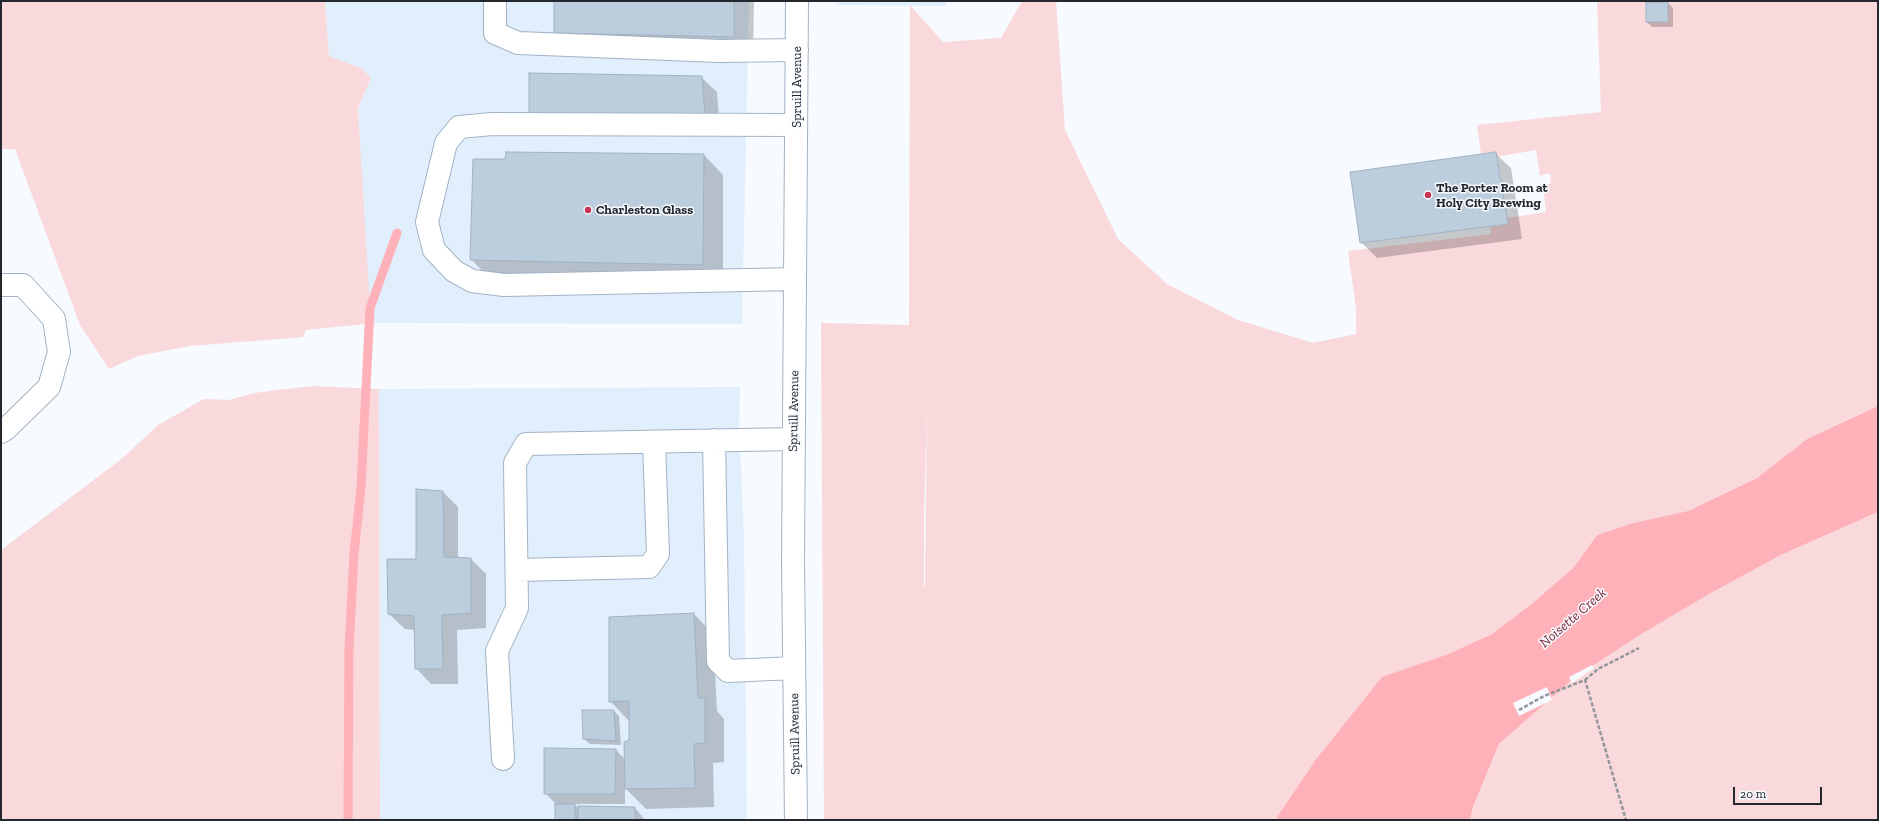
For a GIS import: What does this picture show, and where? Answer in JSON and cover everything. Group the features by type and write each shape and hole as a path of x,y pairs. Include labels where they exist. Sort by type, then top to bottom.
{"street":[{"path":"495,1 495,32 518,43 719,51 797,50"},
{"name":"Spruill Avenue","path":"796,820 794,668 794,439 797,1"},
{"path":"795,279 504,285 472,281 454,271 434,250 427,222 446,143 459,127 492,124 796,125"},
{"path":"1,285 23,285 54,319 59,352 49,387 1,432"},
{"path":"502,759 497,651 517,608 515,463 526,444 794,439"},
{"path":"714,440 718,661 728,671 794,668"},
{"path":"517,570 649,567 658,554 654,442"}],"path":[{"path":"1519,710 1544,696 1585,680 1598,669 1639,648"},
{"path":"1585,680 1626,820"}],"shaded area":[{"path":"1,1 325,1 329,56 361,68 371,78 358,108 370,308 375,323 306,330 303,337 190,346 138,356 109,369 80,325 15,149 1,149"},
{"path":"325,1 749,1 742,324 375,323 363,266 358,108 371,78 360,68 329,56"},
{"path":"836,1 946,1 946,6 836,5"},
{"path":"1022,1 1056,1 1065,130 1118,239 1167,284 1238,320 1313,343 1356,334 1356,308 1348,251 1491,234 1490,227 1507,224 1507,218 1546,212 1543,186 1551,183 1550,173 1540,176 1536,150 1496,157 1495,152 1481,154 1477,125 1601,112 1597,1 1878,1 1878,406 1807,439 1757,478 1688,511 1633,523 1597,535 1574,567 1534,602 1492,634 1446,655 1314,762 1275,820 824,820 821,323 909,325 910,5 943,42 1001,38","holes":["927,403 925,586 924,520"]},
{"path":"312,386 379,389 380,820 1,820 1,550 124,457 158,425 204,399 229,400 254,393"},
{"path":"740,387 739,418 744,539 747,820 380,820 379,389"},
{"path":"1878,512 1878,820 1470,820 1473,807 1499,744 1573,679 1640,635 1709,594 1781,555"}],"water":[{"name":"Noisette Creek","path":"1878,406 1878,512 1781,555 1709,594 1640,635 1573,679 1499,744 1473,807 1470,820 1275,820 1314,762 1382,677 1446,655 1492,634 1534,602 1574,567 1597,535 1633,523 1688,511 1757,478 1807,439"}],"pier":[{"path":"1592,665 1594,668 1572,683 1569,677"},
{"path":"1547,687 1552,700 1519,716 1513,703"}],"building":[{"path":"554,1 734,1 734,37 554,33"},
{"path":"1646,2 1668,2 1668,22 1646,22"},
{"path":"529,73 702,76 705,116 529,113"},
{"name":"Charleston Glass","path":"506,152 704,154 703,265 470,260 473,159 505,159"},
{"name":"The Porter Room at Holy City Brewing","path":"1496,152 1508,224 1360,243 1350,172"},
{"path":"416,489 443,491 444,557 471,558 471,613 442,615 443,669 415,669 414,616 388,614 387,559 416,559"},
{"path":"694,613 698,698 705,698 705,743 694,744 695,788 625,789 624,742 629,740 629,701 609,702 609,617"},
{"path":"582,710 614,710 616,741 583,739"},
{"path":"544,748 616,749 615,794 544,794"},
{"path":"555,804 575,804 575,820 555,820"},
{"path":"578,806 635,807 635,820 578,820"}],"waterway":[{"path":"348,820 349,649 354,554 361,487 370,308 397,233"}],"place":[{"name":"The Porter Room at Holy City Brewing","path":"1428,195"},
{"name":"Charleston Glass","path":"588,210"}]}
